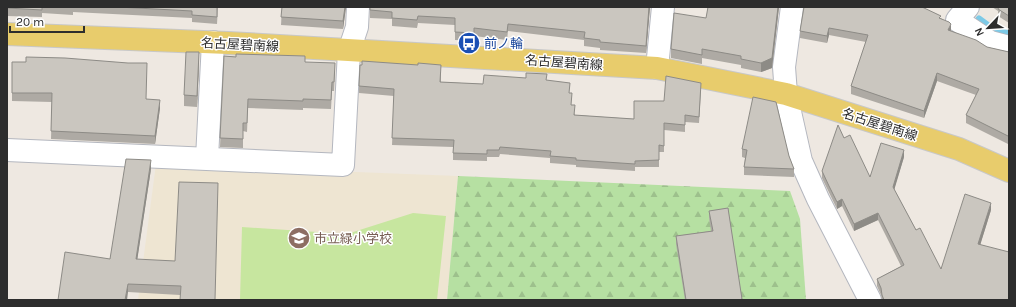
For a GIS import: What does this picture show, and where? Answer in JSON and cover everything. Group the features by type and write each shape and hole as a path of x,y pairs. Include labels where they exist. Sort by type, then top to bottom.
{"main road":[{"name":"名古屋碧南線","path":"7,34 213,42 657,68 786,94 960,149 1009,171"}],"street":[{"path":"7,150 343,165 350,51 357,27 358,7"},
{"path":"657,68 664,7"},
{"path":"792,7 784,67 786,94 801,161 818,199 870,300"},
{"path":"968,7 957,20 990,42 1009,47"},
{"path":"206,158 213,42"}],"shaded area":[{"name":"市立緑小学校","path":"156,164 458,176 447,300 138,300"}],"green space":[{"path":"458,176 790,191 800,219 806,300 447,300"},
{"path":"413,213 446,216 437,300 240,300 242,227 347,234"}],"building":[{"path":"42,7 42,10 7,8"},
{"path":"118,7 217,7 217,17 192,15 192,11"},
{"path":"282,7 345,7 343,21 281,17"},
{"path":"370,7 649,7 646,46 600,42 600,40 584,38 585,32 508,24 507,32 474,28 474,33 455,32 455,18 418,16 417,20 392,18 392,12 370,10"},
{"path":"708,7 778,7 772,58 761,63 741,59 741,56 702,49 702,55 671,49 674,13 706,18"},
{"path":"804,7 922,7 941,16 939,18 949,22 951,24 948,30 976,40 987,47 1009,52 1009,135 1008,136 966,115 979,89 937,73 924,111 851,86 868,35 829,28 827,36 800,31"},
{"path":"999,7 1009,7 1009,16 998,9"},
{"path":"186,52 199,52 197,96 184,95"},
{"path":"236,54 305,56 305,62 335,63 331,100 303,99 303,101 248,99 247,123 243,123 243,139 220,138 224,56 236,57"},
{"path":"26,57 147,63 146,99 160,100 155,136 51,131 52,93 12,93 12,62 26,62"},
{"path":"362,61 441,65 440,82 483,84 484,75 526,78 526,73 547,74 546,80 570,83 569,93 572,93 571,105 575,105 574,115 634,119 634,101 664,101 666,76 701,83 699,117 685,115 685,125 664,123 664,146 659,145 659,160 635,161 635,164 576,160 576,158 550,156 551,151 500,147 499,150 487,150 487,154 453,153 454,140 392,138 394,89 359,86 360,65 362,65"},
{"path":"753,97 776,102 789,156 794,169 744,167 747,150 742,149"},
{"path":"838,125 844,138 850,135 870,177 881,143 904,150 893,187 916,230 920,228 941,269 965,194 991,203 978,244 1009,252 1009,300 884,300 877,279 904,265 878,213 854,224 842,199 837,202 829,186 822,171"},
{"path":"126,159 151,160 136,259 175,261 179,182 218,183 215,300 180,300 181,286 128,284 125,300 58,300 65,252 110,259"},
{"path":"728,208 742,299 686,300 676,236 713,231 709,211"}],"waterway":[{"path":"979,19 994,30 1009,34"}],"place":[{"name":"前ノ輪","path":"469,43"},
{"name":"市立緑小学校","path":"299,238"}]}
